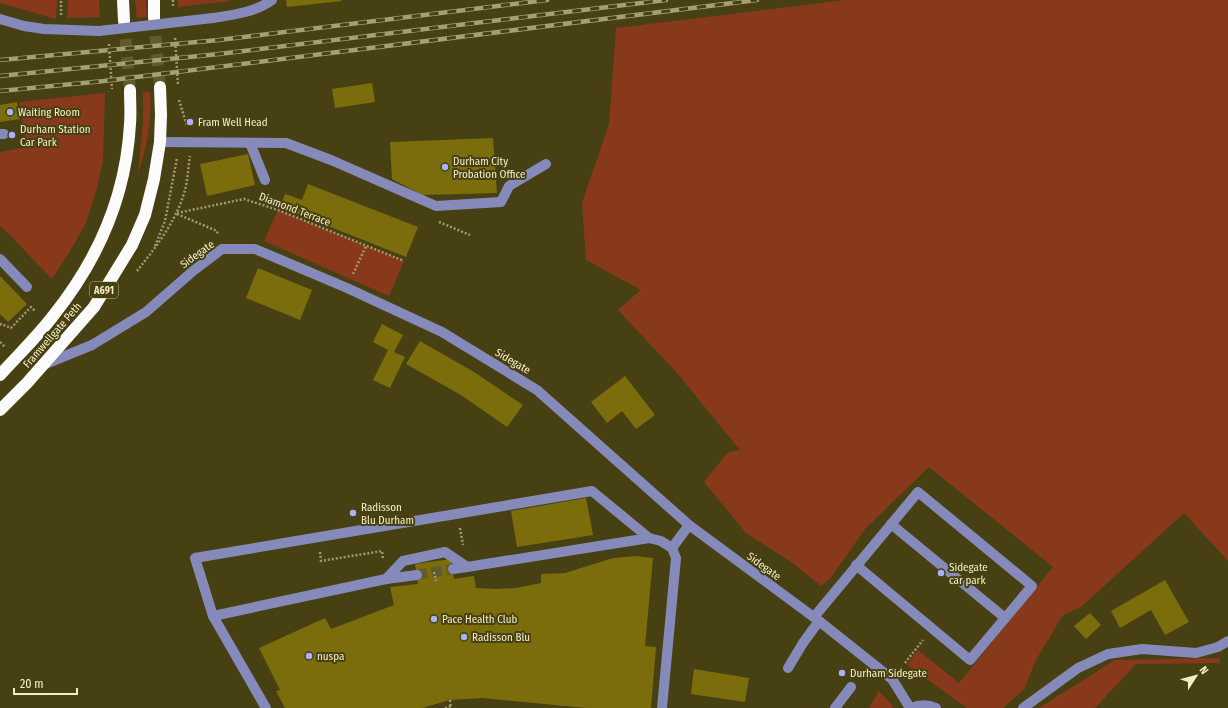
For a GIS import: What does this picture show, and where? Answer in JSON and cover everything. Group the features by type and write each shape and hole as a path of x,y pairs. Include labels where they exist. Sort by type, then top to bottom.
{"highway":[{"path":"123,0 124,21"},
{"path":"154,0 154,18"},
{"name":"Framwellgate Peth","path":"0,410 27,383 94,307 132,245 145,215 154,179 160,142 160,87"},
{"name":"Framwellgate Peth","path":"0,375 53,317 90,262 105,233 116,202 124,168 130,124 130,90"}],"street":[{"path":"0,19 24,26 44,29 99,31 240,14 267,4 272,0"},
{"path":"160,142 286,142 436,206 501,202 509,186 546,164"},
{"path":"250,142 265,180"},
{"name":"Sidegate","path":"43,365 92,345 146,312 222,249 255,249 347,288 442,332 537,390 689,526 816,619 892,679 910,708"},
{"path":"0,259 27,287"},
{"path":"266,708 213,616 194,558 592,491 649,538"},
{"path":"788,668 816,619 856,566 918,492 1032,586 970,660 856,566"},
{"path":"891,524 1005,618"},
{"path":"672,548 689,526"},
{"path":"453,569 649,538 661,541 672,548 676,558 662,708"},
{"path":"386,580 404,561 445,552 467,567"},
{"path":"213,616 386,580 417,575"},
{"path":"1023,708 1078,668 1108,654 1142,650 1196,653 1218,647 1228,641"},
{"path":"835,708 851,687"},
{"path":"910,708 918,705 926,705 936,708"}],"path":[{"path":"173,0 174,8"},
{"path":"152,253 177,213 186,189 192,142 179,100 175,31"},
{"path":"109,43 112,95"},
{"name":"Diamond Terrace","path":"177,213 244,199 278,210 404,261"},
{"path":"177,213 217,231"},
{"path":"351,279 366,246"},
{"path":"0,325 1,324 11,328 31,307 38,315"},
{"path":"318,537 322,562 382,551 386,580"},
{"path":"434,572 436,581"},
{"path":"905,663 916,649"},
{"path":"445,708 451,707 450,700"}],"shaded area":[{"path":"0,0 57,0 56,19 0,3"},
{"path":"68,0 99,0 100,17 67,18"},
{"path":"135,0 146,0 147,17 137,18"},
{"path":"178,0 230,0 230,1 178,7"},
{"path":"845,0 1228,0 1228,561 1184,513 1081,607 1063,615 1036,660 1024,689 1003,708 967,708 907,665 918,650 959,683 1053,567 929,467 865,529 830,579 821,586 794,564 746,533 704,482 728,452 740,450 677,373 618,310 641,290 586,260 582,203 609,124 616,28"},
{"path":"143,92 150,92 150,114 146,144 138,175 143,122"},
{"path":"105,93 103,160 97,188 86,223 52,279 2,227 0,227 0,152 27,147 19,102"},
{"path":"278,210 404,261 389,296 264,241"},
{"path":"1219,658 1220,663 1136,664 1095,708 1039,708 1115,660"},
{"path":"879,691 893,706 893,708 869,708"}],"building":[{"path":"286,0 341,0 341,1 287,7"},
{"path":"372,83 375,102 335,108 332,89"},
{"name":"Waiting Room","path":"17,102 20,119 0,122 0,105"},
{"path":"493,138 497,193 422,195 392,179 390,142"},
{"path":"248,154 255,185 207,196 200,164"},
{"path":"308,184 418,227 406,257 280,207 285,194 302,200"},
{"path":"258,268 312,290 300,320 246,298"},
{"path":"0,276 27,304 8,322 0,314"},
{"path":"382,324 403,335 394,352 405,357 390,388 373,380 388,350 373,342"},
{"path":"420,341 474,372 523,405 507,427 461,395 406,364"},
{"path":"625,376 655,415 636,429 622,411 607,423 591,402"},
{"path":"586,498 593,535 517,547 511,511"},
{"name":"Radisson Blu","path":"636,556 653,558 645,646 656,647 651,708 586,708 482,698 450,700 422,708 285,708 276,691 280,690 259,648 325,618 331,629 394,605 390,587 418,584 415,564 451,559 454,579 474,576 476,588 496,589 516,588 541,583 541,574 565,573 613,558"},
{"path":"1165,580 1189,622 1165,635 1151,610 1120,628 1111,611"},
{"path":"1090,613 1101,625 1086,639 1074,626"},
{"path":"694,669 749,678 745,702 691,694"}],"tunnel":[{"path":"154,18 160,87"},
{"path":"124,21 130,90"},
{"path":"417,575 453,569"}],"railway":[{"path":"0,60 219,40 547,0"},
{"path":"0,76 219,54 666,0"},
{"path":"0,91 104,81 757,0"}],"place":[{"name":"Waiting Room","path":"10,112"},
{"name":"Fram Well Head","path":"190,122"},
{"name":"Durham Station Car Park","path":"12,135"},
{"name":"Durham City Probation Office","path":"445,167"},
{"name":"Radisson Blu Durham","path":"353,513"},
{"name":"Sidegate car park","path":"941,573"},
{"name":"Pace Health Club","path":"434,619"},
{"name":"Radisson Blu","path":"464,637"},
{"name":"nuspa","path":"309,656"},
{"name":"Durham Sidegate","path":"842,673"}]}
